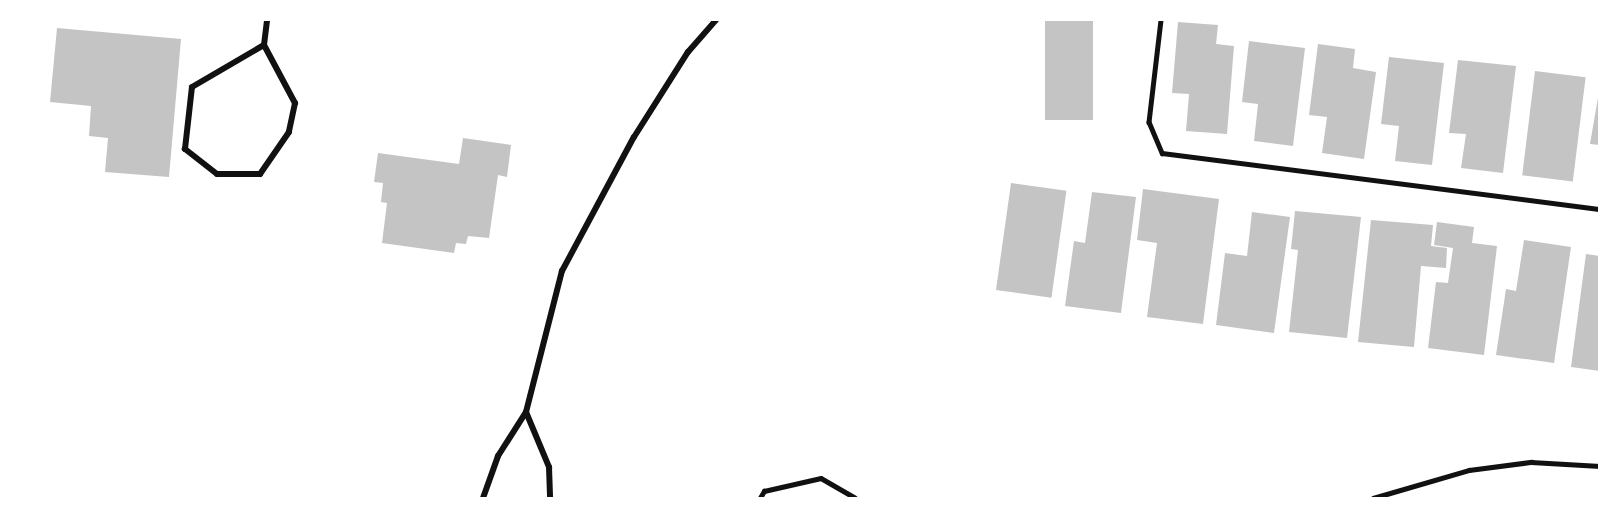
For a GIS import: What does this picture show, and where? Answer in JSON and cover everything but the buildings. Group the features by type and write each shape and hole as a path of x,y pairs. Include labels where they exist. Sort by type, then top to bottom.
{"street":[{"path":"264,45 192,87 185,148 217,174 260,174 289,132 295,104 264,45 267,20"},
{"path":"483,498 498,456 526,412 562,271 634,137 688,52 716,20"},
{"path":"526,412 549,467 550,498"}],"lane":[{"path":"1161,20 1149,122 1162,153 1599,209"},
{"path":"1373,498 1469,470 1531,462 1599,466"},
{"path":"760,498 764,491 821,478 855,498"}]}
